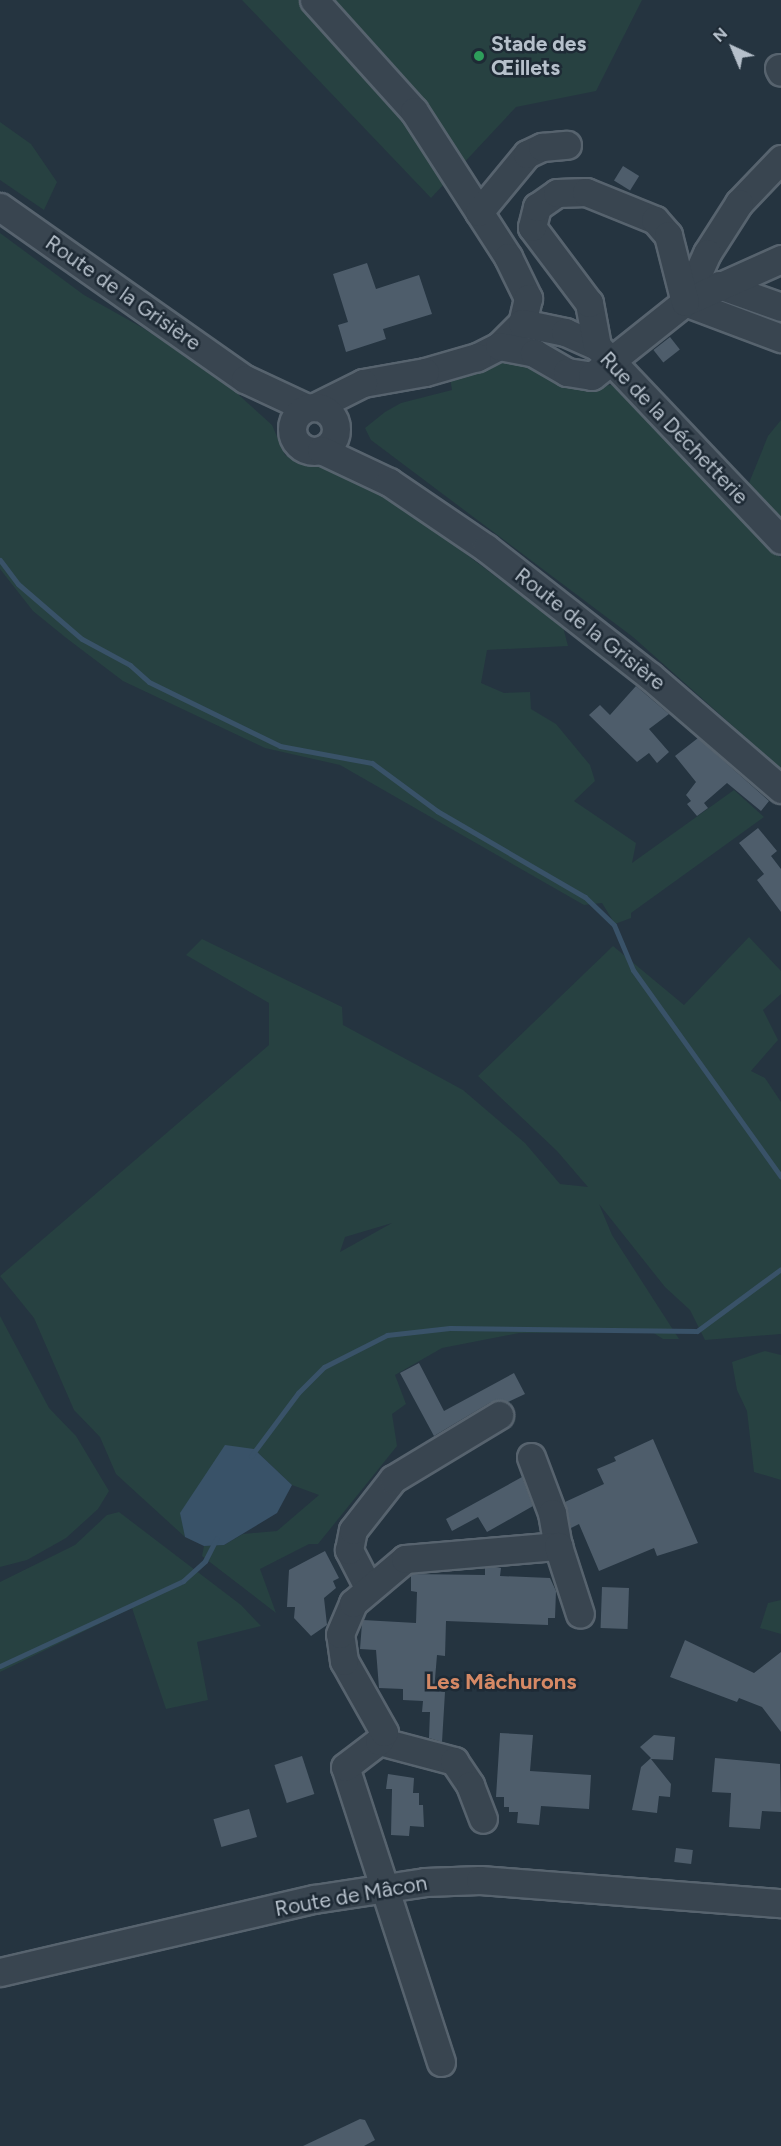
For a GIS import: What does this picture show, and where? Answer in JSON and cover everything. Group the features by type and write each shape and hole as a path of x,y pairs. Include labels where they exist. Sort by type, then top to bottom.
{"street":[{"path":"305,415 351,386 398,378 477,357 499,346 522,323 528,298 523,284 414,111 314,0"},
{"path":"479,212 527,154 542,147 567,145"},
{"path":"685,302 707,253 739,203 781,159"},
{"path":"604,353 589,303 532,227 537,207 557,193 586,192 656,220 668,236 685,302"},
{"name":"Route de la Grisière","path":"0,207 245,379 305,415 328,412 336,426 389,482"},
{"path":"499,346 534,353 567,372 592,376 604,353 685,302 781,259"},
{"path":"719,285 781,307"},
{"path":"685,302 781,338"},
{"name":"Rue de la Déchetterie","path":"522,323 565,332 604,353 781,540"},
{"path":"321,450 332,442 336,426 359,400 398,378"},
{"name":"Route de la Grisière","path":"305,415 293,437 304,449 321,450 389,482 563,605 781,789"},
{"path":"368,1587 349,1550 353,1530 393,1479 499,1415"},
{"path":"531,1457 552,1513 558,1546 580,1614"},
{"path":"441,2062 345,1767 379,1741 384,1732 344,1661 340,1634 353,1603 368,1587 405,1559 558,1546"},
{"path":"379,1741 454,1761 470,1785 483,1819"},
{"name":"Route de Mâcon","path":"0,1972 385,1886 480,1880 781,1902"}],"green space":[{"path":"242,0 642,0 596,91 516,107 431,198"},
{"path":"0,122 31,144 57,182 44,210 0,180"},
{"path":"0,233 84,295 143,328 220,378 272,425 285,455 302,465 332,466 378,488 563,627 568,646 487,650 481,683 504,693 530,692 531,709 556,724 590,765 595,781 574,801 636,843 632,863 734,790 764,817 631,913 631,918 615,924 602,903 584,905 340,765 265,748 123,681 65,637 33,611 0,569"},
{"path":"505,358 524,359 588,387 612,385 781,558 781,769 633,637 371,440 365,428 385,412 401,403 452,390 450,378"},
{"path":"781,420 781,517 749,483 768,436"},
{"path":"749,937 781,971 781,994 763,1010 778,1040 751,1071 765,1078 781,1102 781,1334 705,1340 690,1310 665,1287 599,1204 612,1235 679,1339 663,1339 652,1332 519,1333 442,1348 395,1375 406,1404 392,1414 397,1446 318,1544 309,1544 260,1569 276,1613 202,1556 204,1546 224,1545 243,1534 277,1531 319,1495 292,1485 254,1449 181,1513 185,1537 116,1474 100,1437 74,1410 34,1318 0,1276 269,1045 269,1003 186,955 202,939 342,1007 343,1025 463,1090 525,1143 560,1184 588,1187 557,1151 478,1076 613,946 684,1005","holes":["392,1223 340,1252 345,1237"]},
{"path":"0,1316 49,1408 76,1436 109,1491 98,1509 66,1538 27,1560 0,1567"},
{"path":"765,1351 781,1355 781,1480 754,1472 747,1411 737,1390 732,1362"},
{"path":"119,1512 241,1605 261,1626 197,1642 208,1700 166,1709 132,1608 0,1672 0,1582 75,1545 107,1515"},
{"path":"781,1600 781,1634 760,1628 768,1603"}],"water":[{"path":"225,1445 254,1449 292,1485 277,1513 224,1545 204,1546 185,1537 180,1513"}],"building":[{"path":"623,166 639,176 630,190 614,180"},
{"path":"367,263 376,289 419,275 432,314 383,329 386,339 346,352 338,325 348,322 333,274"},
{"path":"670,337 680,350 663,363 653,350"},
{"path":"636,686 669,714 649,729 669,752 657,763 649,753 637,762 589,715 600,705 610,715"},
{"path":"698,738 769,801 761,811 727,783 704,803 708,808 697,816 687,804 691,801 686,795 696,782 675,756"},
{"path":"758,828 777,851 771,856 781,869 781,912 757,880 764,874 739,843"},
{"path":"419,1363 444,1411 514,1373 525,1394 508,1402 491,1402 434,1436 400,1373"},
{"path":"653,1439 698,1543 657,1556 654,1548 599,1571 579,1524 571,1528 565,1502 604,1484 597,1469 616,1461 614,1457"},
{"path":"522,1477 533,1506 487,1532 478,1517 452,1531 446,1519"},
{"path":"325,1551 339,1578 333,1581 336,1588 324,1598 327,1625 311,1636 294,1618 295,1607 287,1607 289,1570"},
{"path":"485,1568 501,1568 500,1576 550,1578 556,1591 555,1618 548,1618 548,1625 446,1621 445,1656 437,1655 434,1691 445,1692 442,1742 429,1738 430,1712 422,1712 423,1701 403,1700 403,1689 379,1688 376,1650 360,1649 363,1620 416,1623 417,1592 411,1591 411,1574 485,1575"},
{"path":"602,1587 629,1588 628,1629 601,1628"},
{"path":"685,1640 754,1673 781,1652 781,1732 762,1707 739,1698 737,1702 670,1677"},
{"path":"500,1733 533,1735 530,1771 591,1775 589,1809 541,1806 539,1825 517,1823 518,1812 509,1812 509,1807 504,1807 504,1797 496,1797"},
{"path":"654,1735 675,1737 673,1760 651,1759 671,1784 670,1797 659,1796 657,1813 632,1810 641,1767 651,1758 640,1747"},
{"path":"302,1756 314,1794 287,1803 274,1765"},
{"path":"715,1758 780,1764 781,1812 762,1811 760,1829 729,1827 731,1793 712,1792"},
{"path":"388,1774 414,1778 413,1793 419,1793 419,1805 423,1805 424,1827 410,1826 409,1836 391,1835 392,1789 386,1789"},
{"path":"249,1809 257,1837 221,1847 213,1819"},
{"path":"676,1848 693,1850 691,1864 674,1862"},
{"path":"360,2119 365,2120 375,2140 364,2146 303,2146"}],"waterway":[{"path":"0,560 18,584 82,639 130,665 149,682 280,746 372,763 437,811 585,897 614,925 633,970 781,1177"},
{"path":"251,1456 298,1393 324,1367 387,1335 450,1328 697,1331 781,1269"},
{"path":"0,1666 183,1581 205,1561 216,1539"}],"place":[{"name":"Stade des Œillets","path":"479,56"}],"district":[{"name":"Les Mâchurons","path":"501,1682"}]}
